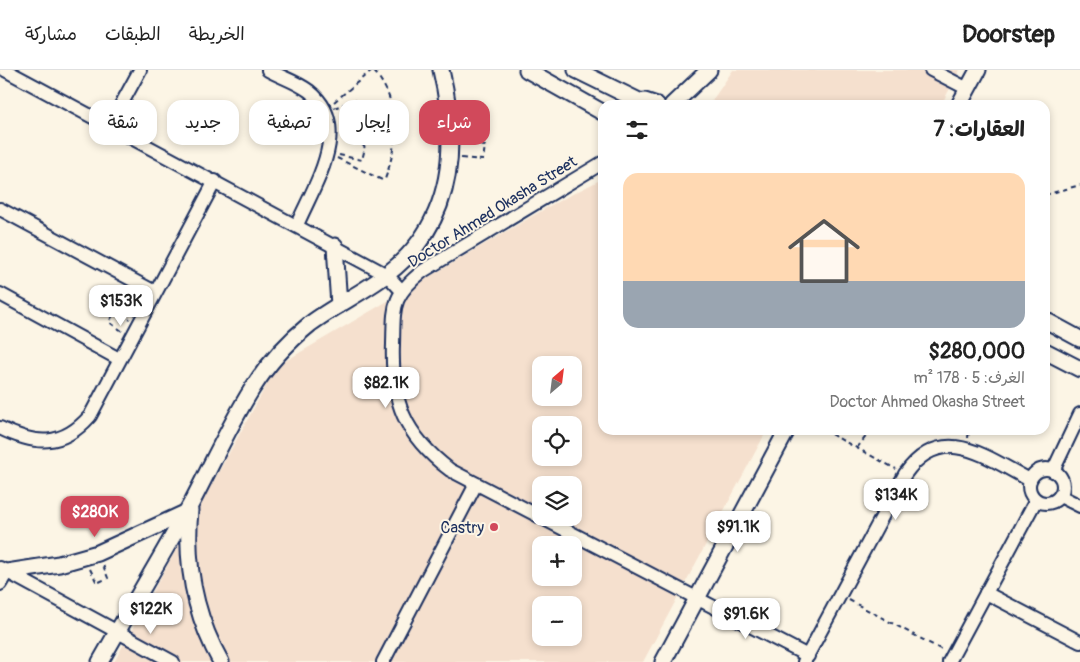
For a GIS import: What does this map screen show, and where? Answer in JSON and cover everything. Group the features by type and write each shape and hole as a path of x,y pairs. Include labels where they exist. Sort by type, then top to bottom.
{"street":[{"path":"5,70 89,114"},
{"path":"124,100 140,70"},
{"path":"268,70 308,90 316,100"},
{"path":"441,70 448,100"},
{"path":"527,70 598,110"},
{"path":"576,70 630,100"},
{"path":"677,100 709,70"},
{"path":"931,70 968,89"},
{"path":"962,100 978,70"},
{"path":"297,225 328,153 331,138 330,124"},
{"path":"148,145 387,274 402,291"},
{"path":"100,662 188,509 253,388 289,344 310,325 387,274 410,252 429,225 444,193 452,145"},
{"name":"Doctor Ahmed Okasha Street","path":"598,165 423,271 402,291 394,306 392,373 396,396 404,418 416,438 431,456 450,470 697,599 806,659"},
{"path":"0,428 22,438 43,441 54,440 74,431 90,416 215,181"},
{"path":"0,209 155,292"},
{"path":"335,246 340,305"},
{"path":"0,294 119,359"},
{"path":"1050,323 1080,339"},
{"path":"1050,354 1080,369"},
{"path":"1053,471 1080,414"},
{"path":"663,662 784,435"},
{"path":"806,659 905,474 924,455 937,448 966,447 1030,480"},
{"path":"1042,470 1053,471 1062,482 1060,496 1049,503 1036,500 1030,491 1030,480 1042,470"},
{"path":"383,662 476,484"},
{"path":"1060,496 1080,506"},
{"path":"951,659 1036,500"},
{"path":"2,575 59,564 91,555 188,509"},
{"path":"188,509 190,576 198,611 211,645 221,662"},
{"path":"2,575 117,632 172,662"},
{"path":"986,593 1080,642"}],"path":[{"path":"328,153 382,180 385,178 394,152 395,123 384,87 372,70 329,108"},
{"path":"329,110 356,100 363,113 330,124"},
{"path":"328,153 362,160 365,148 362,144 331,138"},
{"path":"451,157 482,160 485,146 480,145"},
{"path":"1050,194 1080,185"},
{"path":"131,338 109,322 109,319 116,310 138,324"},
{"path":"832,435 905,474"},
{"path":"857,448 867,435"},
{"path":"91,555 108,578 97,583 91,555"},
{"path":"840,595 951,659"}],"shaded area":[{"path":"733,70 960,70 944,100 712,100"},
{"path":"598,181 598,435 764,435 643,662 114,662 277,366 553,204"}],"place":[{"name":"Castry","path":"494,527"}]}
